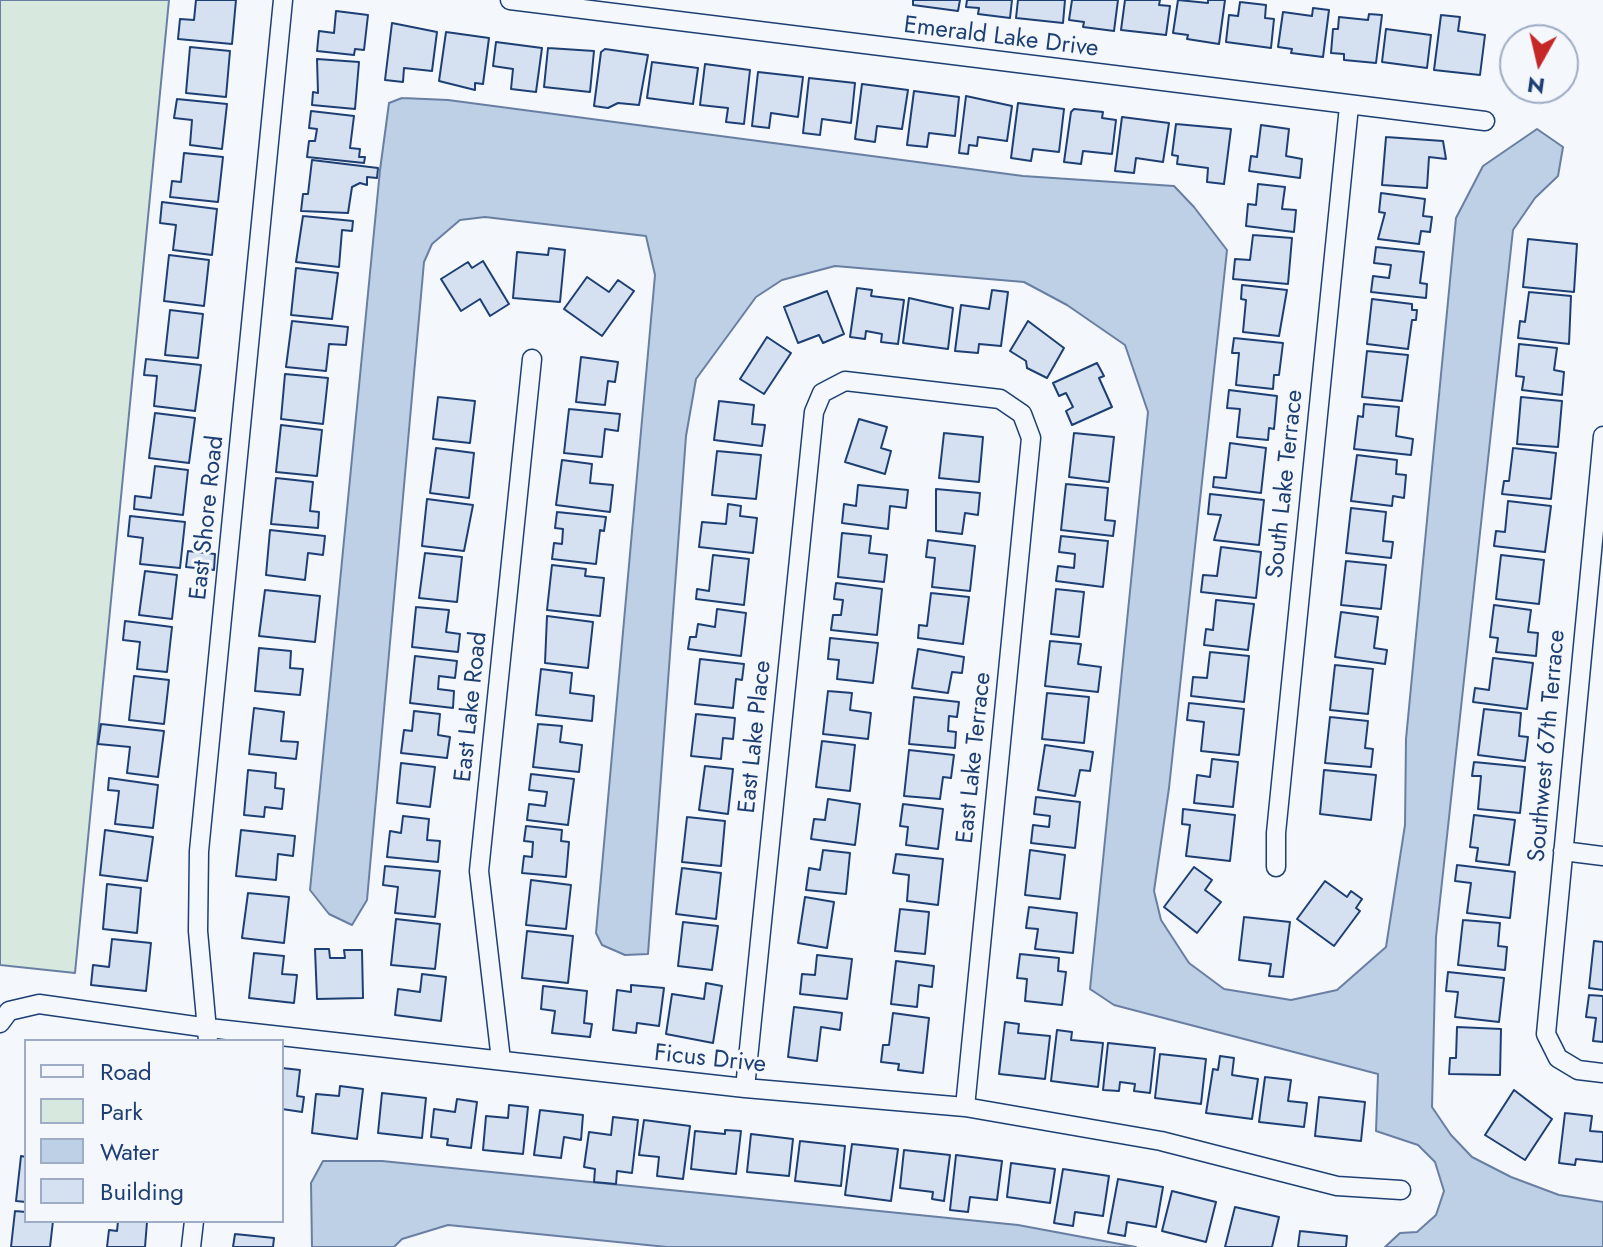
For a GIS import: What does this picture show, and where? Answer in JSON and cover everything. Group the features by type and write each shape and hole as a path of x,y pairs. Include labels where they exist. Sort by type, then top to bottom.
{"street":[{"name":"East Shore Road","path":"209,1034 198,931 199,851 283,0"},
{"name":"Emerald Lake Drive","path":"510,0 1485,121"},
{"name":"South Lake Terrace","path":"1276,867 1276,833 1349,106"},
{"name":"East Lake Road","path":"501,1060 479,871 532,359"},
{"name":"East Lake Terrace","path":"822,393 845,381 1000,399 1022,414 1031,438 965,1107"},
{"name":"East Lake Place","path":"745,1088 814,412 822,393"},
{"name":"Southwest 67th Terrace","path":"1603,436 1546,1034 1558,1058 1578,1070 1603,1073"},
{"path":"1583,629 1603,632"},
{"path":"1563,851 1603,856"},
{"name":"Ficus Drive","path":"5,1017 39,1004 209,1034 265,1039"},
{"name":"Ficus Drive","path":"284,1041 501,1060 745,1088 965,1107 1161,1141 1337,1186 1401,1190"},
{"path":"191,1247 194,1223"}],"green space":[{"path":"0,0 169,0 75,973 0,965"}],"water":[{"path":"402,98 448,100 1023,176 1174,186 1227,250 1169,788 1154,891 1161,920 1189,963 1224,989 1291,1000 1337,990 1386,947 1405,825 1406,739 1456,218 1483,166 1537,129 1563,147 1558,176 1535,198 1513,230 1436,937 1432,1107 1451,1135 1472,1157 1511,1177 1559,1195 1603,1202 1603,1247 1385,1247 1400,1233 1417,1232 1436,1215 1444,1191 1435,1162 1418,1145 1376,1131 1378,1074 1114,1005 1090,989 1148,412 1125,345 1067,305 1024,282 835,266 782,280 756,297 696,379 686,436 648,954 625,955 602,945 596,933 655,275 646,236 485,217 460,220 432,244 424,262 367,900 352,925 329,914 310,890 380,170 389,103"},
{"path":"323,1161 382,1161 1018,1225 1136,1247 667,1247 448,1225 402,1239 394,1247 312,1247 311,1183"}],"building":[{"path":"196,0 236,0 232,44 178,39 180,19 194,20"},
{"path":"913,0 960,0 958,11 913,5"},
{"path":"967,0 1012,0 1010,18 978,14 979,8 966,7"},
{"path":"1018,0 1065,0 1063,23 1016,18"},
{"path":"1072,0 1118,0 1114,31 1083,27 1084,22 1069,20"},
{"path":"1125,0 1160,0 1159,5 1170,6 1166,35 1121,30"},
{"path":"1178,0 1208,3 1208,0 1225,0 1219,44 1187,39 1188,35 1173,33"},
{"path":"1240,2 1266,5 1265,18 1274,19 1271,48 1226,42 1229,15 1238,16"},
{"path":"1313,8 1329,10 1323,57 1291,53 1292,49 1278,47 1283,12 1312,16"},
{"path":"336,11 368,15 364,50 355,49 354,55 317,51 319,31 334,33"},
{"path":"1369,14 1382,15 1376,63 1344,60 1344,54 1331,53 1333,29 1338,29 1339,17 1368,20"},
{"path":"1441,15 1460,17 1458,31 1485,35 1480,75 1434,70"},
{"path":"392,23 437,32 432,71 404,68 403,82 385,80"},
{"path":"1386,29 1431,35 1427,68 1382,62"},
{"path":"446,32 489,38 483,84 475,83 475,90 439,81"},
{"path":"496,42 542,48 536,92 511,89 513,69 493,66"},
{"path":"190,47 230,51 226,97 186,93"},
{"path":"548,48 594,51 590,92 544,87"},
{"path":"605,49 648,55 639,105 618,103 608,108 594,106 601,52"},
{"path":"317,59 359,62 355,109 312,105 313,92 318,93"},
{"path":"652,62 698,68 693,104 647,98"},
{"path":"705,64 750,70 744,124 726,122 728,108 700,105"},
{"path":"758,72 803,77 798,117 771,113 769,128 752,126"},
{"path":"809,78 855,83 851,123 822,119 820,135 803,133"},
{"path":"862,84 908,90 902,129 877,126 875,142 855,139"},
{"path":"914,91 959,97 955,136 929,133 927,147 907,145"},
{"path":"966,96 1012,106 1007,141 978,137 977,146 969,145 968,154 959,153"},
{"path":"177,99 227,104 222,149 190,145 192,120 174,118"},
{"path":"1018,103 1064,109 1059,152 1033,149 1031,161 1011,158"},
{"path":"1074,109 1103,112 1102,118 1116,120 1112,154 1083,151 1081,164 1064,162"},
{"path":"311,111 354,116 350,148 360,149 359,157 365,157 364,163 307,157 309,141 315,141 317,129 309,128"},
{"path":"1122,117 1169,123 1163,162 1136,158 1134,173 1115,171"},
{"path":"1176,124 1231,129 1224,184 1207,182 1208,168 1177,164 1178,156 1172,155"},
{"path":"1261,125 1289,129 1286,156 1302,159 1300,178 1249,171 1251,156 1257,157"},
{"path":"1386,137 1443,141 1446,159 1429,157 1427,188 1382,185"},
{"path":"184,153 223,157 218,202 170,197 172,181 181,182"},
{"path":"312,160 378,168 377,178 367,177 367,185 360,183 352,187 348,213 301,211 303,194 308,194"},
{"path":"1258,184 1285,187 1282,209 1296,210 1294,232 1246,226 1248,204 1256,205"},
{"path":"1381,193 1425,199 1423,216 1432,217 1430,232 1421,231 1419,244 1378,239 1385,213 1379,212"},
{"path":"162,202 217,209 212,255 173,250 176,225 160,223"},
{"path":"303,216 353,221 352,231 342,230 339,267 296,262"},
{"path":"1253,235 1292,238 1288,284 1233,279 1235,259 1250,260"},
{"path":"1528,239 1577,244 1574,292 1523,287"},
{"path":"1376,247 1424,252 1420,283 1427,284 1426,298 1371,292 1373,276 1389,278 1391,265 1374,263"},
{"path":"549,248 565,250 560,302 513,298 517,252 548,255"},
{"path":"169,255 209,260 204,306 164,301"},
{"path":"483,261 509,304 490,316 480,299 461,311 441,279 468,262 472,268"},
{"path":"296,268 338,273 332,319 291,315"},
{"path":"587,277 609,292 618,280 634,291 602,336 564,309"},
{"path":"1242,285 1287,290 1279,336 1243,332 1246,300 1241,299"},
{"path":"857,288 872,290 871,296 904,300 898,344 881,342 882,334 866,331 865,339 850,337"},
{"path":"992,290 1008,292 1001,346 979,344 978,353 955,351 961,305 989,309"},
{"path":"827,291 844,334 823,343 819,335 798,343 784,307"},
{"path":"1529,292 1571,296 1569,344 1518,338 1520,321 1525,322"},
{"path":"909,298 953,308 948,349 903,343"},
{"path":"1372,299 1412,304 1412,310 1417,310 1416,320 1412,320 1408,349 1367,344"},
{"path":"170,310 203,314 198,358 165,355"},
{"path":"292,321 348,327 346,345 329,344 326,371 286,367"},
{"path":"1028,321 1064,348 1047,378 1027,368 1026,361 1010,351"},
{"path":"767,337 791,353 764,394 740,379"},
{"path":"1234,338 1283,343 1279,375 1274,375 1273,389 1236,385 1239,353 1232,353"},
{"path":"1519,344 1557,348 1554,370 1564,372 1562,395 1522,390 1524,377 1516,376"},
{"path":"1367,351 1408,355 1402,401 1362,397"},
{"path":"581,357 618,362 615,382 608,381 605,405 576,402"},
{"path":"146,359 201,365 195,411 154,406 157,376 144,375"},
{"path":"1097,363 1104,376 1099,378 1112,407 1072,425 1066,411 1073,407 1066,393 1059,396 1053,383"},
{"path":"285,374 328,378 323,424 281,419"},
{"path":"1229,390 1277,396 1274,429 1269,428 1268,440 1237,437 1240,409 1227,408"},
{"path":"438,397 475,401 470,443 433,439"},
{"path":"1521,397 1562,401 1558,447 1517,444"},
{"path":"719,401 754,405 752,424 765,425 762,446 714,440"},
{"path":"1364,404 1399,407 1396,436 1413,439 1411,455 1354,449 1358,416 1363,417"},
{"path":"569,409 620,414 618,431 605,429 602,457 564,453"},
{"path":"155,413 195,418 189,463 149,458"},
{"path":"859,419 887,427 881,448 891,451 885,474 845,462"},
{"path":"281,425 322,430 317,476 276,472"},
{"path":"944,433 983,437 979,482 939,478"},
{"path":"1074,433 1114,437 1109,482 1069,477"},
{"path":"1230,443 1266,448 1261,493 1213,487 1214,477 1226,478"},
{"path":"436,448 474,453 469,498 430,493"},
{"path":"1513,448 1556,453 1551,499 1502,494 1504,481 1509,481"},
{"path":"717,451 761,455 756,499 712,495"},
{"path":"1357,455 1397,460 1396,474 1406,475 1404,498 1393,496 1392,506 1351,501"},
{"path":"562,460 592,464 590,483 613,485 610,512 556,505"},
{"path":"155,466 188,470 183,515 134,509 135,496 151,498"},
{"path":"276,478 313,482 310,511 319,512 318,528 271,524"},
{"path":"1066,484 1108,488 1105,520 1115,521 1113,536 1061,530"},
{"path":"858,485 908,490 906,508 890,506 888,529 842,523 844,504 856,506"},
{"path":"936,489 980,493 978,515 965,513 962,534 936,531"},
{"path":"1210,494 1264,500 1259,545 1214,540 1221,515 1208,514"},
{"path":"427,499 473,505 464,551 422,546"},
{"path":"1508,501 1551,506 1545,552 1494,546 1496,531 1505,532"},
{"path":"728,504 741,506 740,516 757,518 753,553 699,547 702,522 726,524"},
{"path":"1351,508 1386,512 1383,541 1393,542 1391,558 1346,553"},
{"path":"557,512 606,517 604,531 600,530 596,564 552,559 554,543 562,544 563,529 555,528"},
{"path":"130,516 185,522 180,568 140,564 143,538 128,536"},
{"path":"270,530 325,536 323,555 308,553 305,580 266,575"},
{"path":"842,533 871,536 869,553 887,555 884,582 838,577"},
{"path":"1061,536 1108,541 1103,587 1056,581 1058,566 1074,568 1075,554 1059,552"},
{"path":"928,540 975,546 970,591 932,587 935,558 926,557"},
{"path":"1221,547 1261,552 1256,598 1201,592 1203,575 1217,576"},
{"path":"188,551 215,554 214,570 186,567"},
{"path":"425,553 462,557 457,602 419,598"},
{"path":"713,555 749,559 744,605 696,599 697,589 709,591"},
{"path":"1501,555 1544,560 1539,604 1496,599"},
{"path":"1346,561 1386,565 1381,609 1341,605"},
{"path":"552,565 586,569 585,576 604,578 600,616 547,610"},
{"path":"145,571 177,575 172,619 139,615"},
{"path":"836,583 882,589 877,635 831,630 833,615 841,615 843,600 834,599"},
{"path":"1056,589 1084,592 1079,637 1051,634"},
{"path":"265,590 320,596 315,642 259,636"},
{"path":"931,593 969,597 963,644 918,638 919,625 927,626"},
{"path":"1216,600 1254,604 1248,650 1204,645 1206,629 1213,630"},
{"path":"1494,605 1531,610 1528,632 1538,633 1536,656 1496,652 1498,638 1490,637"},
{"path":"416,607 449,610 446,632 460,634 458,652 412,647"},
{"path":"717,609 746,613 741,656 688,649 690,637 696,637 698,624 715,627"},
{"path":"1341,612 1378,617 1374,648 1387,650 1385,664 1335,657"},
{"path":"547,616 593,622 588,668 545,663"},
{"path":"125,621 172,627 167,672 137,669 140,642 123,640"},
{"path":"830,638 878,643 873,683 837,679 839,660 828,659"},
{"path":"1050,641 1081,644 1078,664 1101,667 1098,692 1045,686"},
{"path":"259,648 291,651 290,668 303,669 300,695 255,691"},
{"path":"918,649 964,657 962,673 952,672 948,693 912,688"},
{"path":"1210,652 1249,656 1244,702 1191,696 1193,677 1207,678"},
{"path":"415,656 457,661 455,678 439,676 438,689 454,691 453,708 410,703"},
{"path":"1493,658 1533,663 1527,709 1473,702 1475,688 1489,690"},
{"path":"700,659 744,664 742,680 736,679 733,708 695,704"},
{"path":"1335,665 1373,669 1368,714 1330,710"},
{"path":"541,669 572,673 570,693 594,696 592,721 536,715"},
{"path":"134,676 169,680 164,724 129,720"},
{"path":"828,691 852,693 850,710 871,713 868,739 823,734"},
{"path":"1047,693 1089,697 1084,743 1042,739"},
{"path":"914,697 959,702 957,717 949,716 948,731 956,732 955,748 909,744"},
{"path":"1189,703 1244,709 1239,755 1201,751 1204,722 1187,720"},
{"path":"254,708 284,712 281,741 298,742 296,759 249,754"},
{"path":"1484,709 1521,713 1519,736 1528,737 1525,761 1478,755"},
{"path":"414,711 440,714 438,735 450,737 447,758 401,753 404,730 412,731"},
{"path":"696,714 735,718 733,739 723,738 721,759 691,756"},
{"path":"1330,717 1368,721 1365,748 1373,749 1371,767 1325,763"},
{"path":"101,724 164,731 158,777 127,773 130,747 98,744"},
{"path":"538,724 562,726 560,742 582,745 579,772 533,767"},
{"path":"822,741 855,745 850,791 816,787"},
{"path":"1045,745 1093,752 1090,771 1080,770 1075,796 1038,790"},
{"path":"909,750 954,755 951,778 943,777 940,799 904,796"},
{"path":"1212,759 1238,762 1233,807 1194,803 1197,775 1210,777"},
{"path":"1474,762 1525,767 1520,813 1478,809 1481,776 1472,776"},
{"path":"401,763 435,767 430,807 397,803"},
{"path":"705,766 733,769 728,814 699,810"},
{"path":"248,770 276,773 275,788 284,789 282,809 265,807 264,817 244,815"},
{"path":"1324,770 1376,775 1371,820 1320,814"},
{"path":"531,774 574,779 568,825 527,820 529,804 545,806 547,792 529,790"},
{"path":"109,778 158,785 153,828 115,824 119,791 108,790"},
{"path":"1036,797 1080,802 1075,848 1031,843 1033,825 1049,827 1050,816 1034,814"},
{"path":"828,799 860,804 855,845 811,839 814,819 825,820"},
{"path":"903,804 943,809 938,849 906,845 908,827 900,826"},
{"path":"1183,809 1235,815 1230,861 1186,856 1190,825 1182,824"},
{"path":"1474,815 1515,820 1509,865 1476,861 1478,848 1470,847"},
{"path":"403,816 429,819 427,840 440,841 438,862 387,857 390,831 401,833"},
{"path":"687,817 725,821 721,866 682,862"},
{"path":"526,826 562,830 561,841 569,842 566,877 522,873 524,856 532,857 533,842 524,841"},
{"path":"105,830 153,837 147,881 100,875"},
{"path":"241,830 295,836 293,856 278,854 276,880 236,876"},
{"path":"823,850 850,853 846,894 806,890 809,868 820,870"},
{"path":"1030,850 1065,855 1060,899 1025,895"},
{"path":"896,854 943,859 938,905 907,901 909,875 893,873"},
{"path":"1457,865 1515,872 1510,918 1467,913 1471,883 1455,881"},
{"path":"385,866 440,871 435,917 395,913 398,887 383,885"},
{"path":"1194,867 1212,880 1205,890 1221,902 1197,933 1164,907"},
{"path":"682,868 721,873 716,919 676,914"},
{"path":"531,880 571,885 566,929 526,925"},
{"path":"1325,881 1347,897 1351,891 1362,899 1356,908 1360,911 1334,946 1297,919"},
{"path":"107,884 141,888 137,933 103,929"},
{"path":"248,893 289,897 284,943 242,938"},
{"path":"805,897 834,902 827,948 798,943"},
{"path":"1029,907 1077,913 1073,953 1035,949 1038,929 1026,928"},
{"path":"900,909 929,912 925,954 895,951"},
{"path":"1244,917 1290,922 1283,977 1269,976 1271,964 1239,960"},
{"path":"396,919 440,924 435,969 391,965"},
{"path":"1463,920 1500,923 1498,946 1507,947 1505,970 1458,965"},
{"path":"683,922 718,926 712,970 678,966"},
{"path":"527,931 573,936 568,983 522,978"},
{"path":"112,939 151,943 146,991 91,985 93,965 109,967"},
{"path":"1594,941 1603,942 1603,990 1589,988"},
{"path":"315,949 329,949 330,958 345,958 344,950 362,950 363,998 317,999"},
{"path":"254,953 284,956 282,974 297,975 294,1003 249,998"},
{"path":"1020,954 1059,958 1058,971 1066,972 1062,1005 1025,1001 1027,979 1017,978"},
{"path":"817,955 852,959 847,999 800,994 802,974 815,975"},
{"path":"896,961 934,966 932,987 919,985 917,1007 891,1004"},
{"path":"1448,972 1504,978 1499,1022 1455,1017 1458,992 1446,991"},
{"path":"422,974 446,977 441,1021 395,1015 398,989 420,992"},
{"path":"706,983 722,986 713,1043 666,1034 672,994 704,999"},
{"path":"631,985 664,988 659,1026 637,1023 636,1033 613,1030 617,990 631,992"},
{"path":"543,986 587,991 584,1023 592,1024 590,1037 552,1033 555,1011 541,1009"},
{"path":"1589,995 1603,996 1603,1042 1593,1041 1596,1018 1586,1017"},
{"path":"794,1007 842,1013 840,1030 821,1027 817,1061 788,1057"},
{"path":"893,1013 929,1018 923,1073 898,1070 899,1064 881,1062 883,1045 889,1045"},
{"path":"1005,1022 1019,1024 1018,1033 1050,1036 1045,1079 999,1074"},
{"path":"1457,1027 1501,1029 1500,1075 1449,1074 1450,1058 1456,1058"},
{"path":"1057,1030 1072,1032 1071,1040 1103,1043 1098,1087 1051,1081"},
{"path":"1108,1043 1155,1048 1150,1093 1134,1091 1135,1084 1120,1082 1119,1091 1103,1090"},
{"path":"1160,1054 1206,1059 1201,1104 1155,1098"},
{"path":"1220,1056 1234,1058 1232,1075 1258,1079 1252,1119 1206,1113 1213,1069 1218,1070"},
{"path":"284,1068 300,1070 297,1096 304,1097 302,1112 284,1109"},
{"path":"1265,1077 1291,1080 1288,1101 1307,1103 1304,1127 1259,1122"},
{"path":"340,1086 363,1089 357,1139 312,1133 316,1094 339,1096"},
{"path":"1514,1090 1552,1119 1525,1160 1485,1135"},
{"path":"382,1093 426,1098 422,1138 378,1133"},
{"path":"1319,1097 1365,1102 1361,1141 1315,1136"},
{"path":"457,1099 477,1102 471,1148 447,1145 448,1139 431,1137 434,1109 455,1112"},
{"path":"509,1105 528,1107 523,1154 483,1150 486,1116 508,1118"},
{"path":"540,1110 583,1115 581,1140 564,1137 561,1158 534,1155"},
{"path":"1565,1113 1592,1116 1590,1131 1603,1132 1603,1162 1576,1159 1575,1165 1559,1163"},
{"path":"613,1117 638,1120 632,1173 617,1171 616,1184 594,1182 595,1169 584,1167 589,1132 611,1135"},
{"path":"644,1120 690,1126 683,1179 657,1176 659,1157 639,1155"},
{"path":"725,1130 741,1131 736,1174 691,1169 695,1131 725,1134"},
{"path":"751,1134 793,1139 789,1176 747,1172"},
{"path":"800,1141 845,1146 841,1186 795,1181"},
{"path":"852,1144 898,1149 891,1201 845,1195"},
{"path":"904,1150 950,1155 944,1201 932,1199 933,1192 900,1188"},
{"path":"956,1155 1002,1161 997,1200 970,1197 968,1212 950,1210"},
{"path":"21,1156 24,1157 24,1202 16,1201"},
{"path":"1011,1163 1055,1169 1050,1203 1007,1197"},
{"path":"1063,1169 1109,1176 1103,1216 1075,1212 1073,1226 1054,1223"},
{"path":"1118,1179 1163,1187 1156,1227 1127,1222 1125,1236 1108,1233"},
{"path":"1172,1191 1216,1202 1206,1242 1162,1231"},
{"path":"1235,1207 1279,1217 1272,1247 1225,1247"},
{"path":"15,1211 24,1212 24,1223 53,1223 50,1247 11,1247"},
{"path":"118,1223 147,1223 145,1247 107,1247 109,1230 117,1231"},
{"path":"1300,1231 1347,1236 1346,1247 1298,1247"},
{"path":"235,1234 274,1238 273,1247 233,1247"}]}
